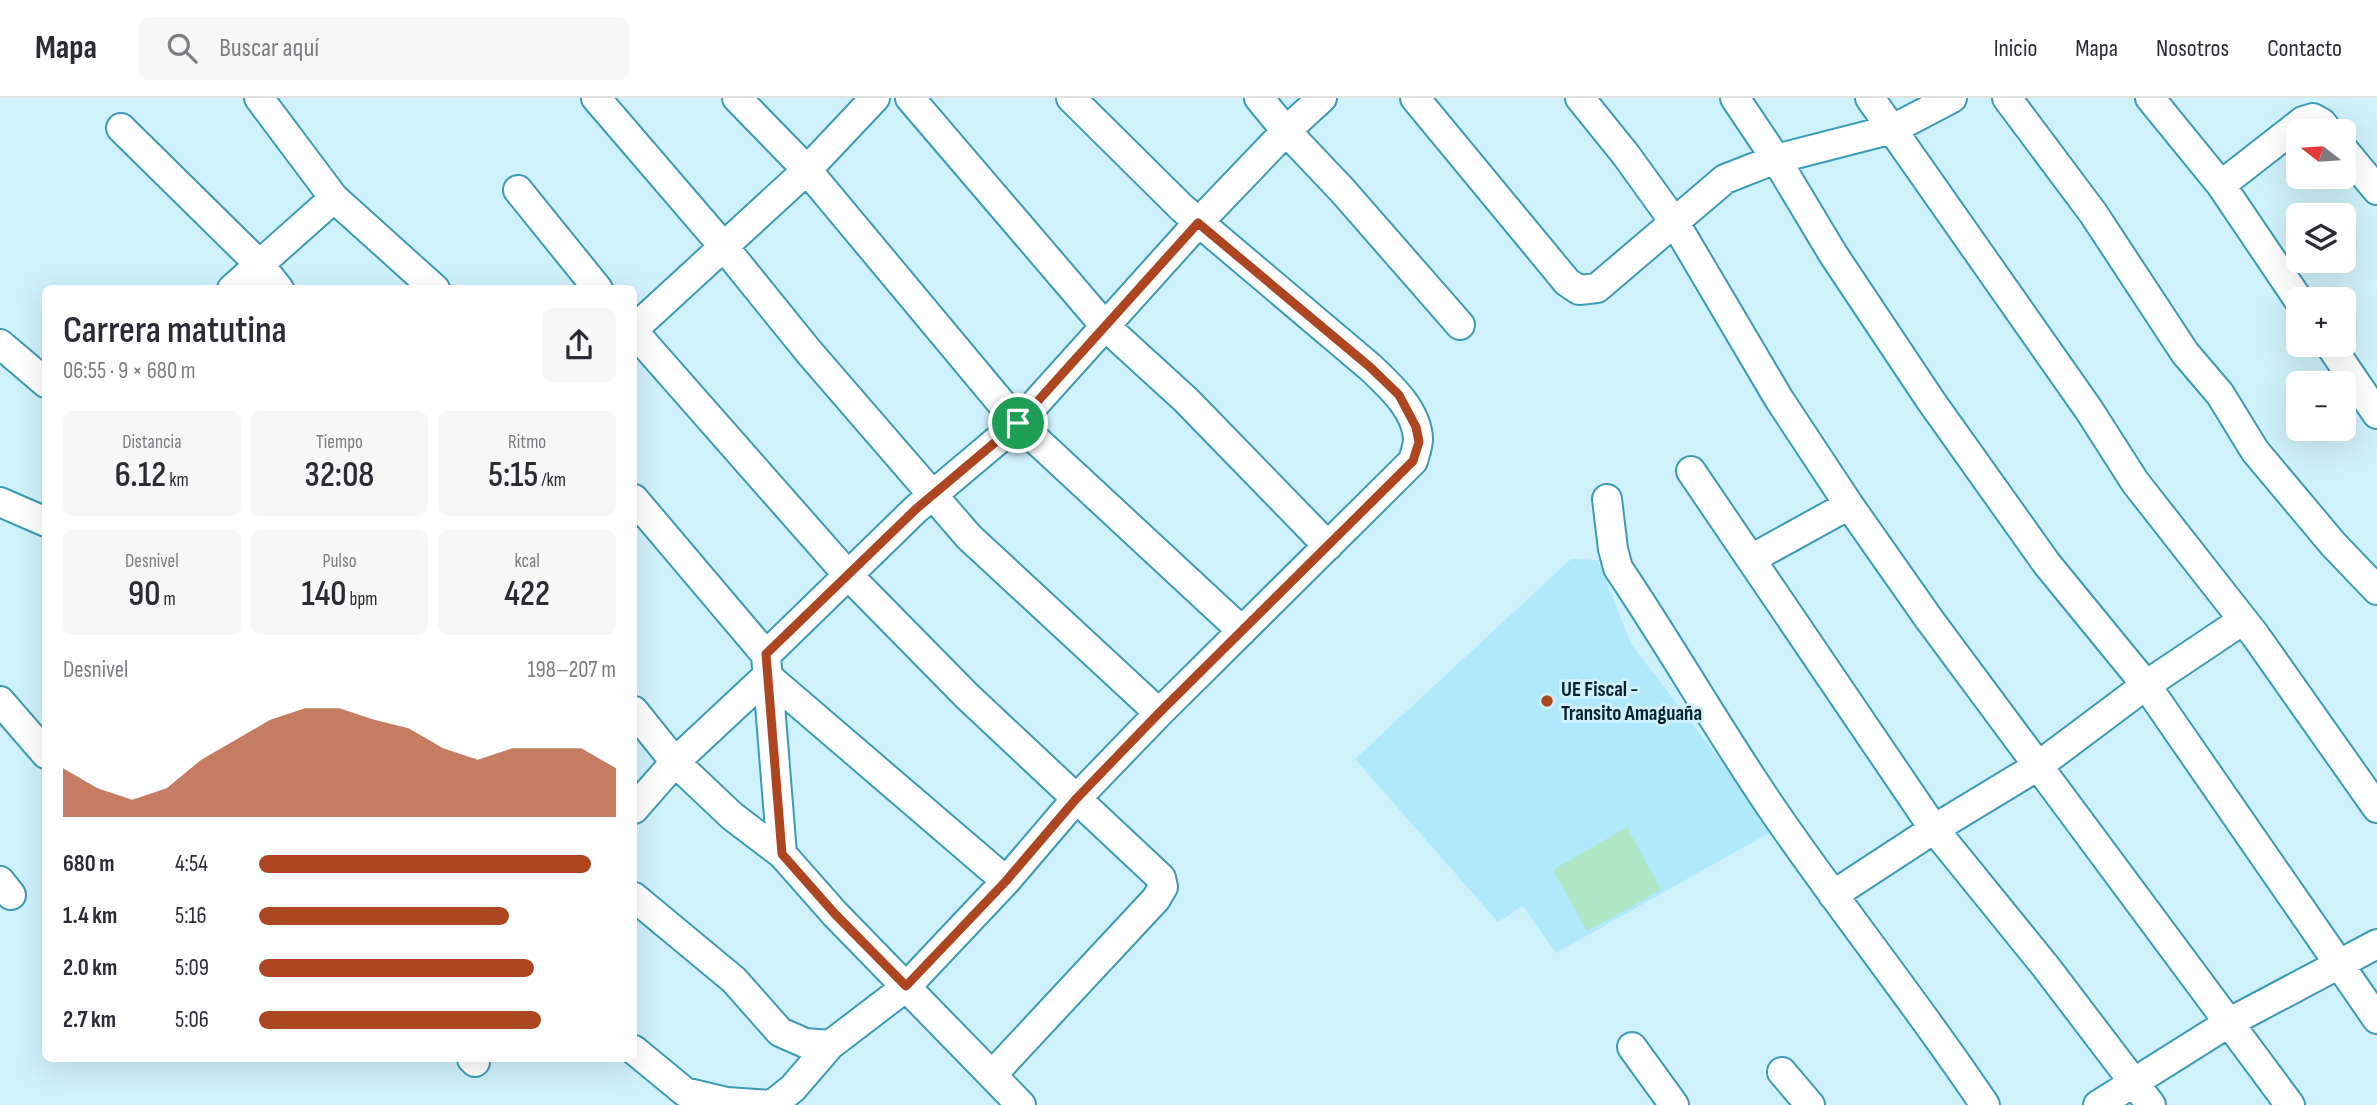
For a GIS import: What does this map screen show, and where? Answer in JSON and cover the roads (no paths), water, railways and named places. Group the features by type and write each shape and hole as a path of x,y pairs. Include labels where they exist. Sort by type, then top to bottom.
{"street":[{"path":"259,98 334,198 431,285"},
{"path":"596,98 724,247 809,352 969,537 1159,713"},
{"path":"737,98 807,170 1018,423 1242,631"},
{"path":"637,327 807,170 875,98"},
{"path":"910,98 1105,326 1186,400 1328,546"},
{"path":"637,1052 685,1092 727,1102 772,1105 793,1088 830,1045 906,986 1006,881 1076,799 1159,713 1413,461 1419,442 1416,427 1399,395 1370,367 1198,223 1071,98"},
{"path":"1259,98 1460,325"},
{"path":"637,806 847,574 932,494 1018,423 1198,223 1286,131 1322,98"},
{"path":"1415,98 1567,282 1579,290 1597,288 1725,179 1776,159 1894,129 1952,98"},
{"path":"1580,98 1626,155 1675,223 1779,399 1928,620 2290,1105"},
{"path":"1735,98 1776,159 1833,254 1931,401 2047,564 2146,685 2377,1019"},
{"path":"1870,98 2089,410 2135,482 2243,620 2377,808"},
{"path":"2007,98 2093,213 2185,353 2220,394 2255,451 2333,544 2377,590"},
{"path":"2150,98 2221,185 2290,287"},
{"path":"121,128 260,265 276,285"},
{"path":"2221,185 2286,134"},
{"path":"2356,165 2377,190"},
{"path":"518,190 595,285"},
{"path":"237,285 334,198"},
{"path":"637,333 847,574 967,696 1161,878 1163,887 1156,899 992,1075"},
{"path":"0,344 42,380"},
{"path":"2340,357 2372,395"},
{"path":"1691,471 1934,829 2046,967 2151,1105"},
{"path":"1607,499 1612,549 1618,568 1774,811 1942,1041 1985,1105"},
{"path":"0,502 42,520"},
{"path":"637,503 767,665 1006,881"},
{"path":"1751,559 1849,505"},
{"path":"1833,895 2038,766 2146,685 2243,620"},
{"path":"767,665 782,854"},
{"path":"0,701 42,749"},
{"path":"637,715 675,762 732,816 782,854 835,914 1021,1105"},
{"path":"637,899 734,980 780,1032 805,1043 830,1045"},
{"path":"2098,1105 2230,1022 2377,944"},
{"path":"1632,1047 1674,1105"},
{"path":"1782,1072 1810,1105"}],"place":[{"name":"UE Fiscal - Transito Amaguaña","path":"1547,701"}]}
